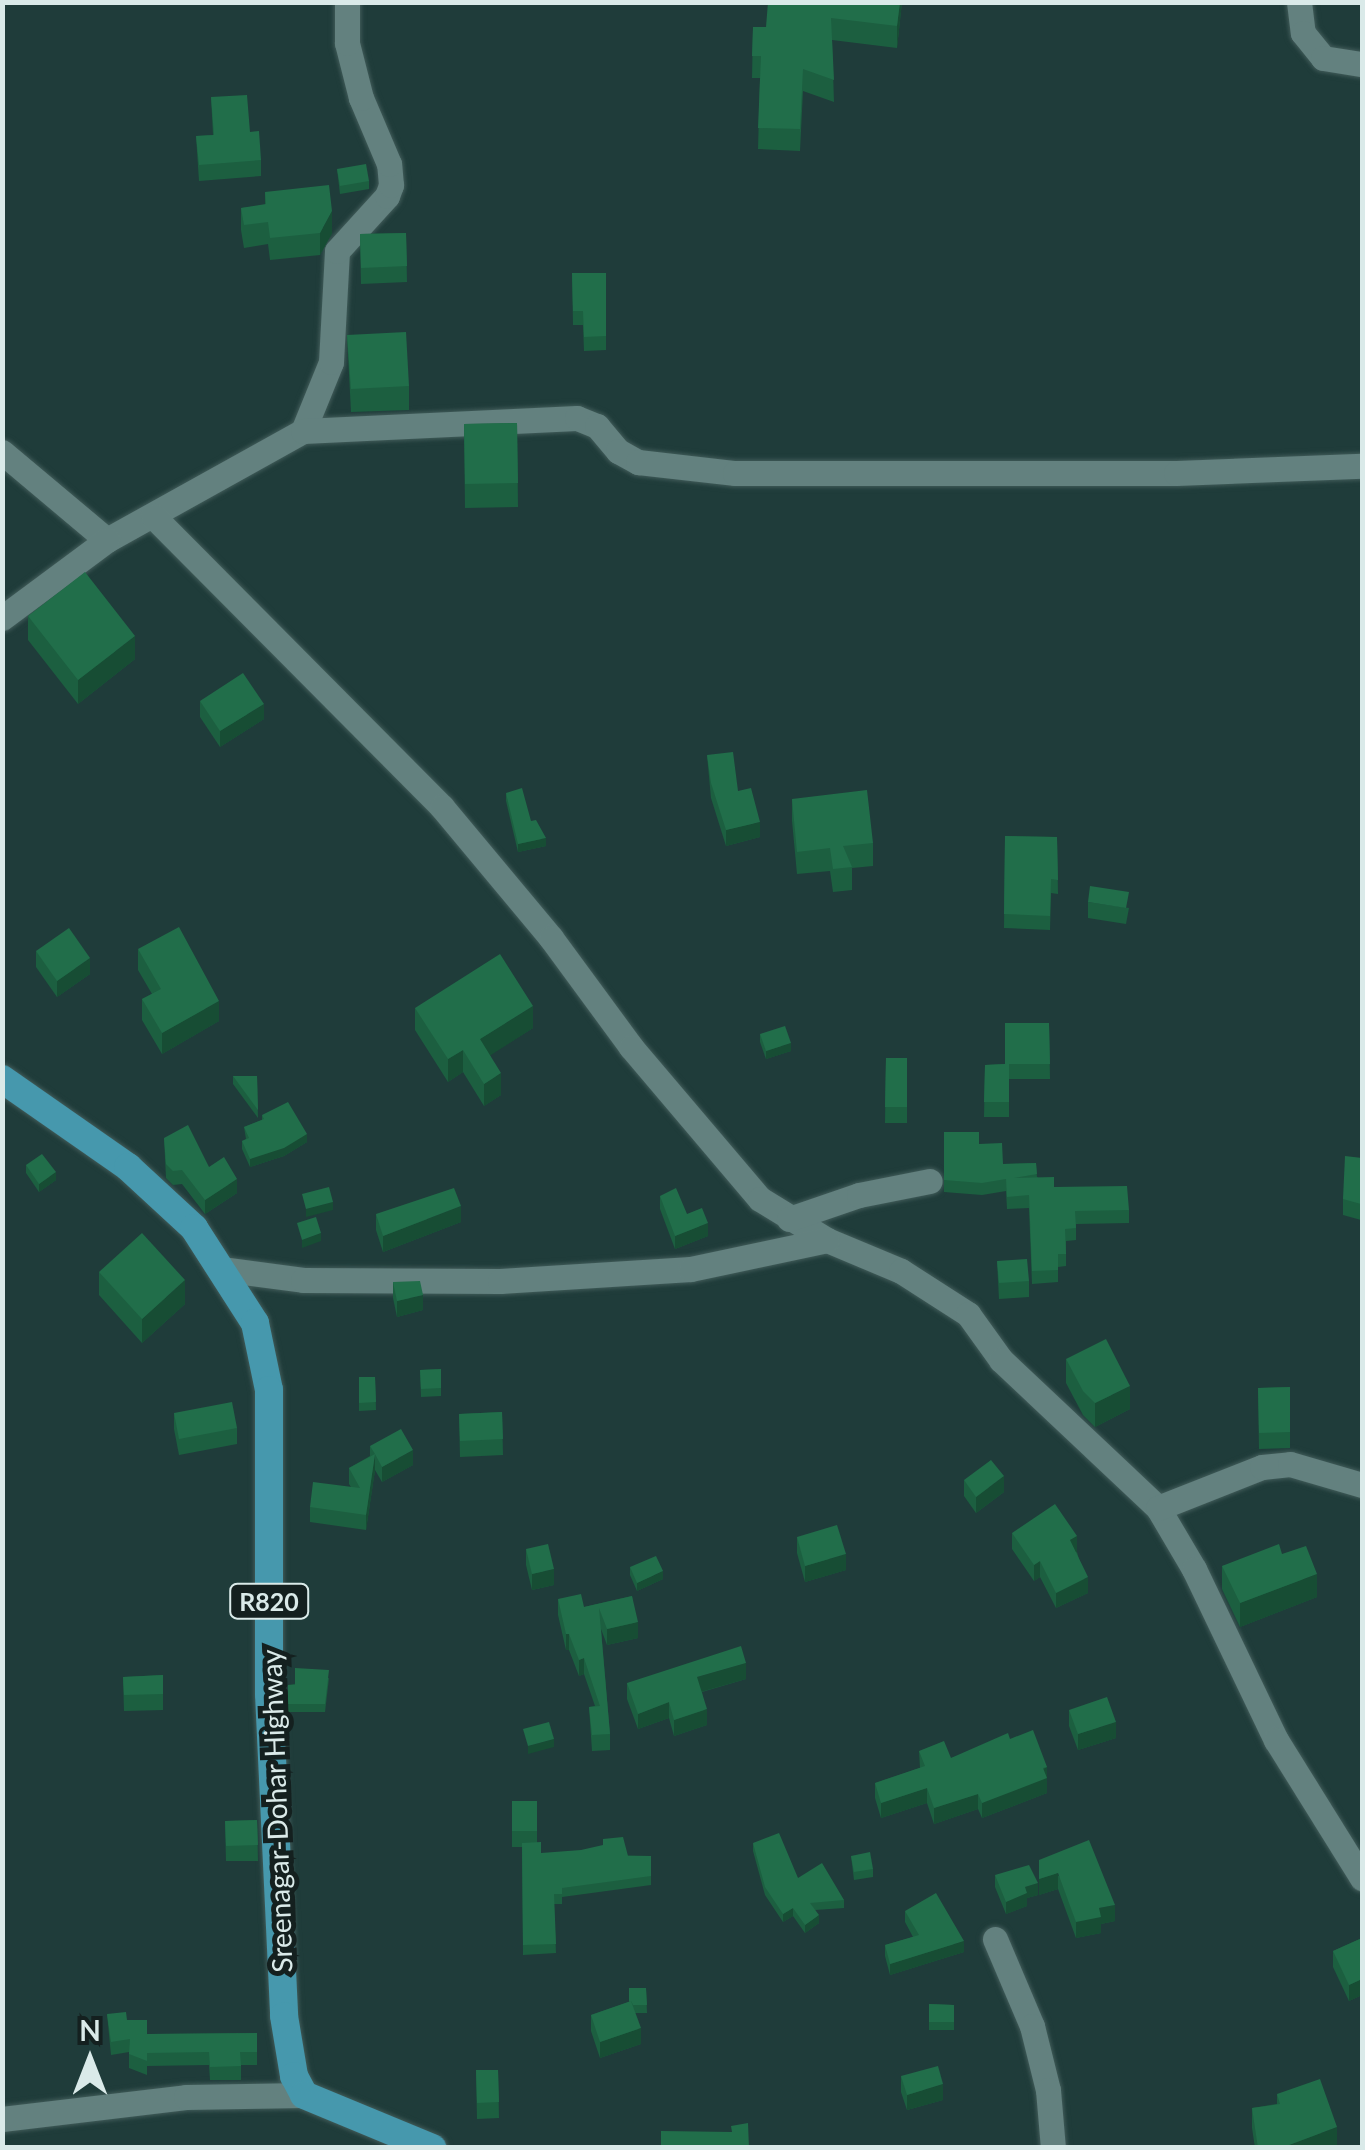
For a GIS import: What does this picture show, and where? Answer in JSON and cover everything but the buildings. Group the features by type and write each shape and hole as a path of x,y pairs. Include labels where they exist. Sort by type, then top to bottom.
{"main road":[{"name":"Sreenagar-Dohar Highway","path":"2,1079 128,1167 194,1228 255,1322 269,1390 269,1694 284,2016 294,2076 304,2095"},
{"path":"304,2095 432,2148"}],"street":[{"path":"304,431 331,362 338,252 390,185 388,164 361,98 347,43 346,2"},
{"path":"1299,2 1302,33 1323,58 1362,64"},
{"path":"2,618 107,540 304,431 578,418 597,426 618,452 638,462 735,473 1176,473 1362,466"},
{"path":"2,452 107,540"},
{"path":"153,516 442,807 551,938 631,1047 760,1199 827,1240 901,1271 968,1314 1001,1360 1158,1508 1194,1569 1276,1740 1362,1878"},
{"path":"789,1219 860,1195 930,1181"},
{"path":"222,1268 303,1280 500,1281 691,1268 827,1240"},
{"path":"1158,1508 1262,1467 1290,1464 1362,1485"},
{"path":"994,1939 1032,2026 1048,2090 1053,2148"},
{"path":"2,2119 186,2096 304,2095"}]}
